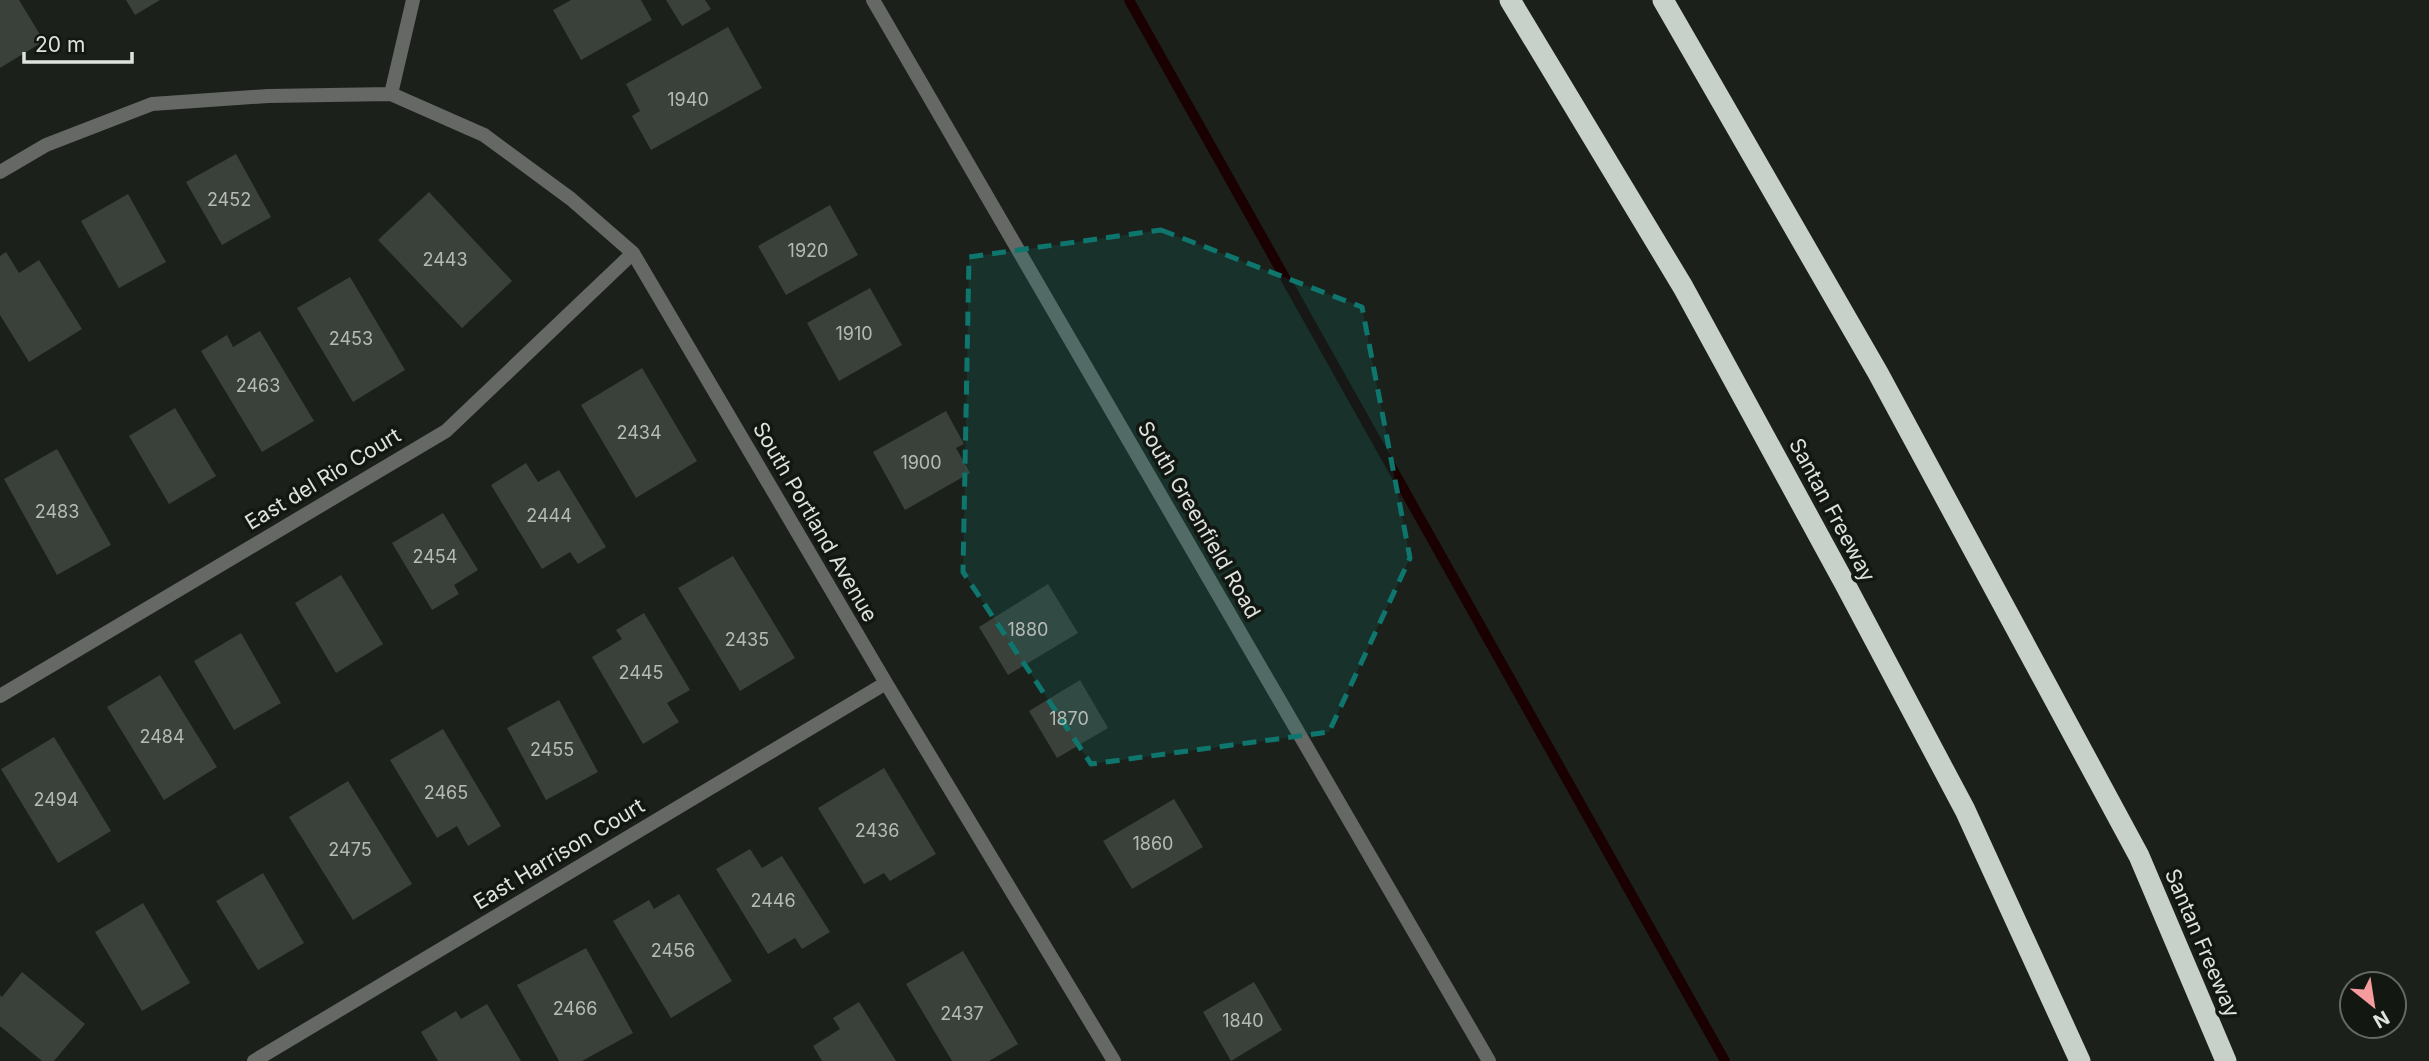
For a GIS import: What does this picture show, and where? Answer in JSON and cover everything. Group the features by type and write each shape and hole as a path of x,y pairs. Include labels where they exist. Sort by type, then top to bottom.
{"highway":[{"name":"Santan Freeway","path":"1510,0 1683,287 1845,584 1965,810 2080,1061"},
{"name":"Santan Freeway","path":"1662,0 1878,373 2139,856 2226,1061"}],"street":[{"path":"0,172 46,145 152,103 268,96 391,94 414,0"},
{"name":"South Greenfield Road","path":"873,0 1489,1061"},
{"name":"South Portland Avenue","path":"391,94 484,135 571,199 633,253 886,683 1114,1061"},
{"name":"East del Rio Court","path":"0,696 446,431 633,253"},
{"name":"East Harrison Court","path":"254,1061 886,683"}],"highlighted area":[{"path":"1161,230 1362,307 1410,558 1329,732 1091,764 963,572 969,257"}],"building":[{"path":"0,0 19,0 44,41 0,68"},
{"path":"126,0 160,0 135,15"},
{"path":"571,0 641,0 652,20 581,60 553,10"},
{"path":"666,0 705,0 711,9 682,26"},
{"path":"728,27 762,88 651,150 632,116 640,111 626,84"},
{"path":"236,154 271,217 222,245 186,182"},
{"path":"429,192 512,281 462,328 378,240"},
{"path":"128,194 166,262 119,288 81,221"},
{"path":"830,205 858,255 786,295 758,246"},
{"path":"6,252 19,273 39,260 82,329 29,362 0,315 0,256"},
{"path":"350,277 405,370 353,402 297,308"},
{"path":"870,288 902,345 839,381 807,323"},
{"path":"260,331 314,421 262,452 201,351 227,335 233,347"},
{"path":"642,368 697,461 636,498 581,405"},
{"path":"175,408 216,476 169,504 129,436"},
{"path":"946,411 964,444 956,448 970,473 905,510 873,452"},
{"path":"57,449 111,545 57,575 4,479"},
{"path":"526,463 538,482 559,470 606,547 578,564 570,552 542,569 491,485"},
{"path":"443,513 478,570 454,585 459,594 432,610 392,543"},
{"path":"733,556 795,658 740,691 678,588"},
{"path":"341,575 383,644 336,673 295,603"},
{"path":"1048,584 1078,633 1008,675 979,627"},
{"path":"644,613 690,690 667,703 679,722 643,744 592,657 622,639 616,630"},
{"path":"241,633 281,703 234,730 194,661"},
{"path":"160,675 217,767 164,800 107,707"},
{"path":"1080,680 1108,728 1057,758 1029,711"},
{"path":"559,700 598,772 546,800 507,728"},
{"path":"443,729 501,826 468,846 457,826 437,838 390,760"},
{"path":"54,737 111,831 58,863 1,769"},
{"path":"884,768 936,854 890,881 884,873 864,884 818,808"},
{"path":"348,781 412,884 353,920 289,817"},
{"path":"1174,799 1203,847 1132,889 1103,841"},
{"path":"750,849 762,868 782,856 830,932 802,949 795,938 768,954 716,869"},
{"path":"263,873 304,943 258,970 216,901"},
{"path":"679,894 732,981 671,1018 613,921 649,900 654,909"},
{"path":"143,903 190,983 142,1011 95,932"},
{"path":"586,948 633,1033 582,1061 559,1061 517,985"},
{"path":"963,951 1018,1044 989,1061 952,1061 906,984"},
{"path":"22,972 85,1024 54,1061 42,1061 0,1026 0,995 2,997"},
{"path":"1254,982 1282,1030 1231,1061 1203,1012"},
{"path":"859,1002 896,1061 822,1061 813,1046 840,1029 833,1018"},
{"path":"487,1004 521,1061 438,1061 421,1032 456,1011 461,1019"}],"waterway":[{"path":"1129,0 1725,1061"}]}
